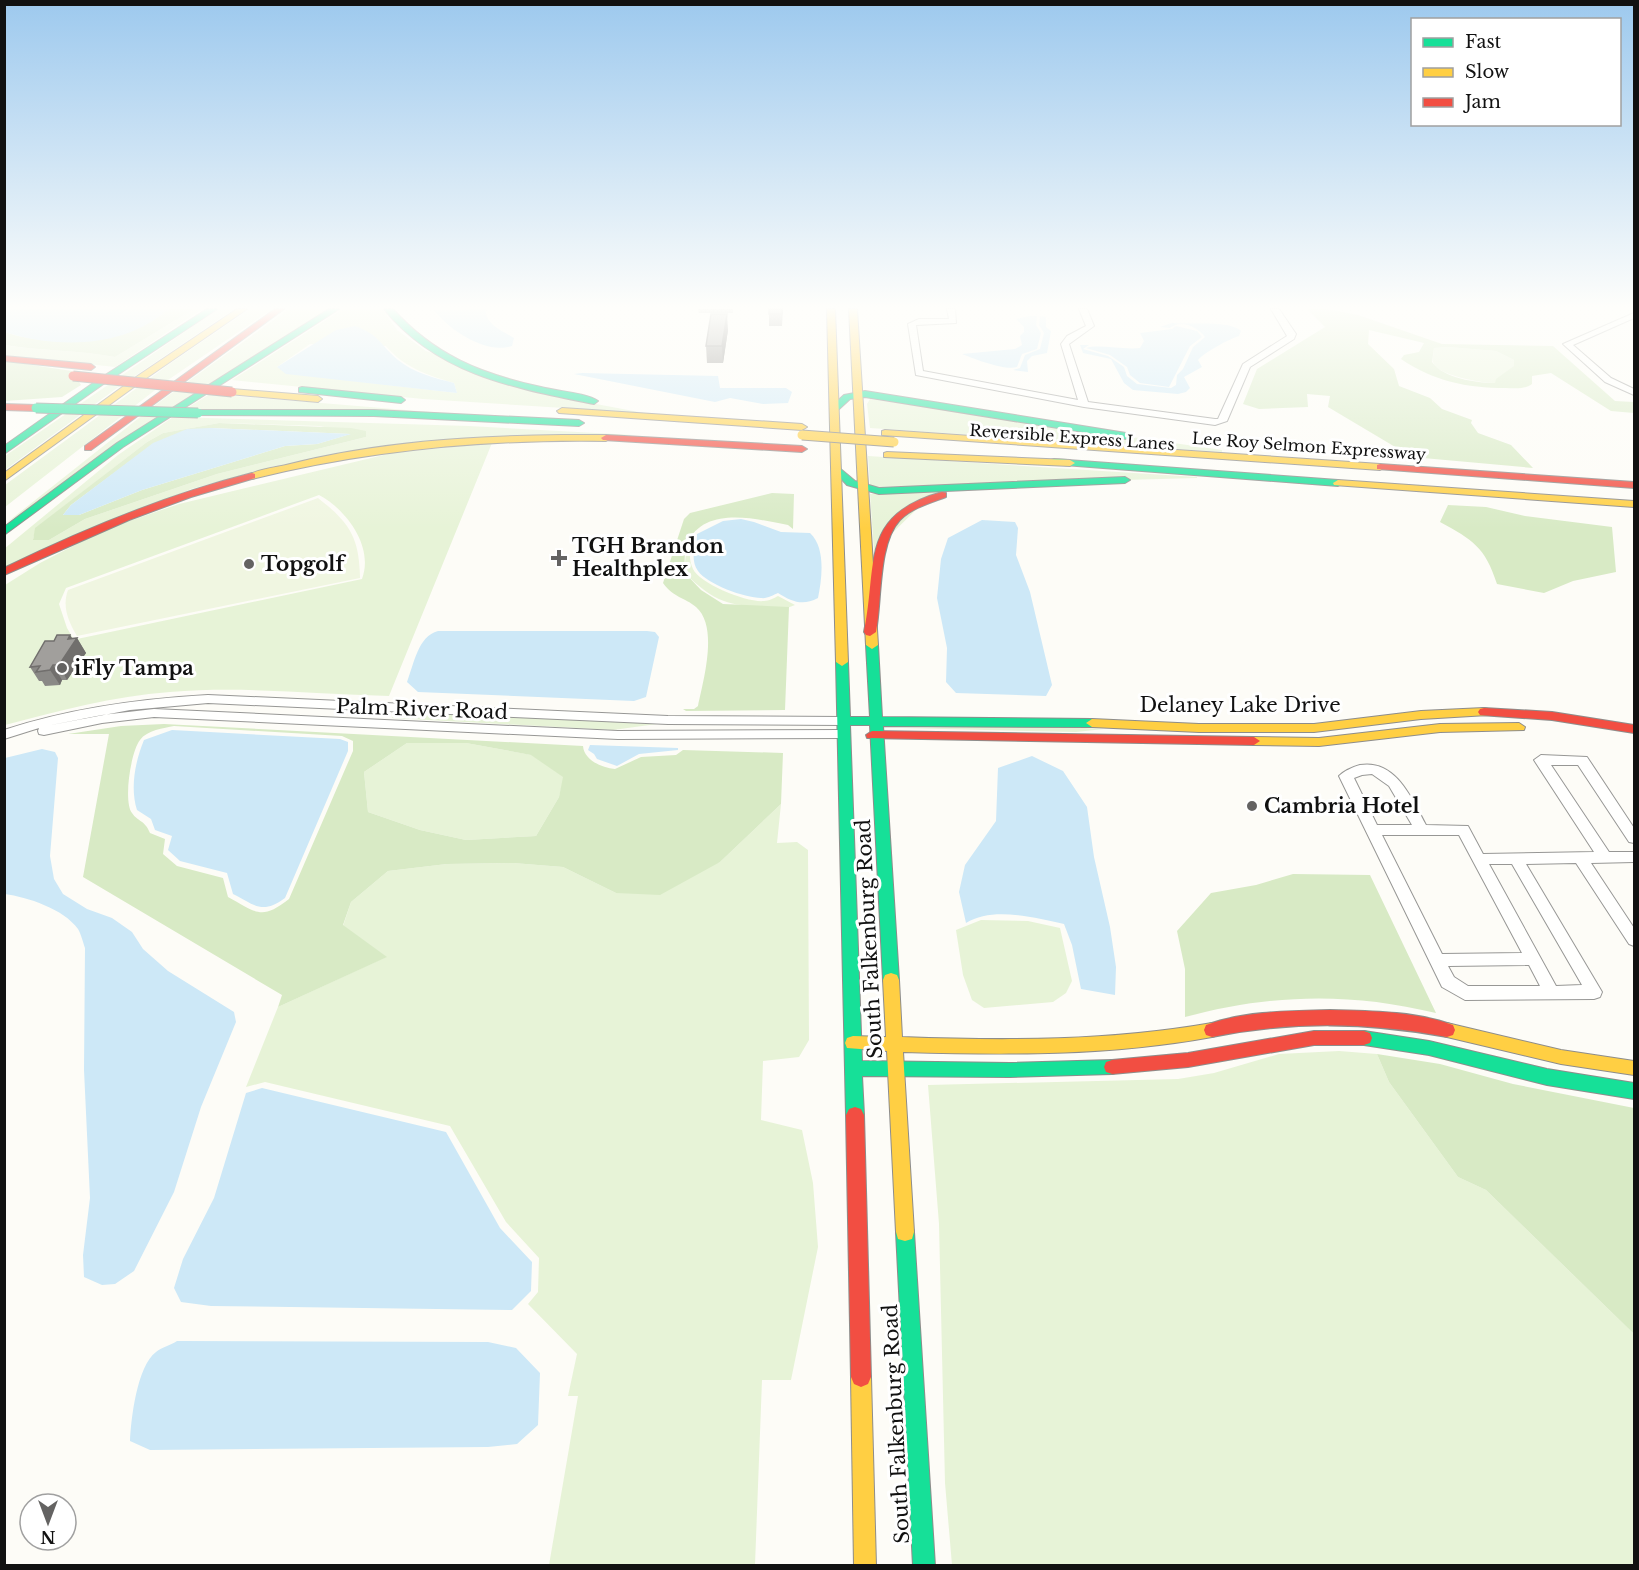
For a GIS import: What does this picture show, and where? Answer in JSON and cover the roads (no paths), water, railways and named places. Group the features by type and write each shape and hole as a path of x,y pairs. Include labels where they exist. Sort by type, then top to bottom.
{"main road":[{"path":"4,451 104,382"},
{"path":"4,478 135,382"},
{"path":"136,382 888,445"},
{"path":"80,454 179,382"},
{"path":"4,532 70,480 219,382"},
{"path":"233,382 802,439"},
{"path":"516,382 631,408 802,439"},
{"name":"South Falkenburg Road","path":"834,382 854,1068 865,1566"},
{"name":"South Falkenburg Road","path":"857,382 861,488 924,1566"},
{"path":"835,408 845,398 858,394 1155,440 1403,469"},
{"path":"4,407 519,425 802,439"},
{"path":"4,545 152,425"},
{"path":"4,572 82,533 159,502 235,478 332,457 432,443 554,437 802,439"},
{"name":"Lee Roy Selmon Expressway","path":"802,439 1403,469 1635,485"},
{"name":"Lee Roy Selmon Expressway","path":"888,445 1075,463 1635,504"},
{"name":"Reversible Express Lanes","path":"888,445 998,448 1635,494"},
{"path":"837,468 847,481 861,488 884,491 1167,480 1491,493"},
{"path":"870,632 874,621 880,545 887,528 907,510 926,501 977,488"},
{"path":"4,515 20,502"},
{"name":"Delaney Lake Drive","path":"876,728 1046,722 1199,728 1314,728 1421,715 1484,712 1552,716 1635,729"},
{"name":"Delaney Lake Drive","path":"843,728 1319,742 1440,728 1501,726 1561,730 1635,742"},
{"path":"853,1043 1142,1041 1186,1036 1264,1019 1347,1016 1398,1020 1556,1056 1635,1068"},
{"path":"854,1068 1167,1063 1288,1040 1336,1037 1403,1043 1521,1071 1635,1091"}],"street":[{"path":"968,382 1084,404 1215,422 1222,421 1239,382"},
{"path":"1077,382 1084,404"},
{"path":"1613,382 1635,392"},
{"name":"Palm River Road","path":"4,735 86,711 146,702 208,699 843,728"},
{"path":"367,722 374,706"},
{"name":"Palm River Road","path":"4,744 41,732 102,719 154,713 618,735 843,728"},
{"path":"1605,858 1541,760 1582,760 1635,838"},
{"path":"1422,830 1396,782 1381,771 1355,770 1346,776 1448,982 1465,993 1594,992 1516,859"},
{"path":"1373,830 1463,830 1552,993"},
{"path":"1580,858 1635,940"},
{"path":"1479,859 1635,858"},
{"path":"1437,960 1534,959"}],"water":[{"path":"360,382 452,382 457,393"},
{"path":"616,382 719,382 720,388 786,388 792,392 788,403 763,404 730,398 715,402"},
{"path":"1124,382 1171,388 1176,382 1187,382 1190,388 1178,394 1133,390"},
{"path":"1139,382 1171,382 1169,387"},
{"path":"187,429 351,434 317,444 285,446 142,490 79,515 63,515 71,505 153,443"},
{"path":"741,519 781,532 810,533 821,555 818,598 798,602 778,593 765,598 736,593 709,581 698,571 694,562 697,534 723,521"},
{"path":"982,520 1015,522 1018,528 1016,555 1030,592 1052,685 1046,696 956,693 946,682 947,648 937,598 941,559 948,538"},
{"path":"438,631 647,631 655,632 659,637 646,697 634,701 418,692 407,682 421,645 431,634"},
{"path":"172,730 340,739 348,742 348,751 285,898 264,907 253,905 233,894 227,873 180,861 168,850 172,836 155,830 151,819 137,810 134,775 144,740"},
{"path":"590,745 678,748 678,750 639,754 617,766 597,759 588,750"},
{"path":"42,749 55,752 58,758 50,856 54,879 63,894 87,909 112,918 132,932 143,949 168,971 234,1012 236,1022 201,1107 174,1192 134,1271 115,1284 102,1285 84,1277 83,1255 90,1198 84,1070 85,948 78,929 64,916 34,901 5,894 5,758"},
{"path":"1032,756 1063,771 1087,807 1094,857 1110,927 1116,967 1115,995 1081,989 1072,945 1064,924 1001,914 977,918 966,923 959,892 965,865 996,821 998,768"},
{"path":"262,1088 446,1132 500,1228 532,1262 531,1291 512,1310 211,1306 181,1302 174,1288 183,1259 214,1198 246,1093"},
{"path":"177,1341 488,1342 516,1348 540,1373 538,1425 517,1444 488,1447 150,1450 130,1441 136,1393 149,1359 158,1350"}],"place":[{"name":"TGH Brandon Healthplex","path":"559,558"},
{"name":"Topgolf","path":"249,564"},
{"name":"iFly Tampa","path":"62,668"},
{"name":"Cambria Hotel","path":"1252,806"}]}
